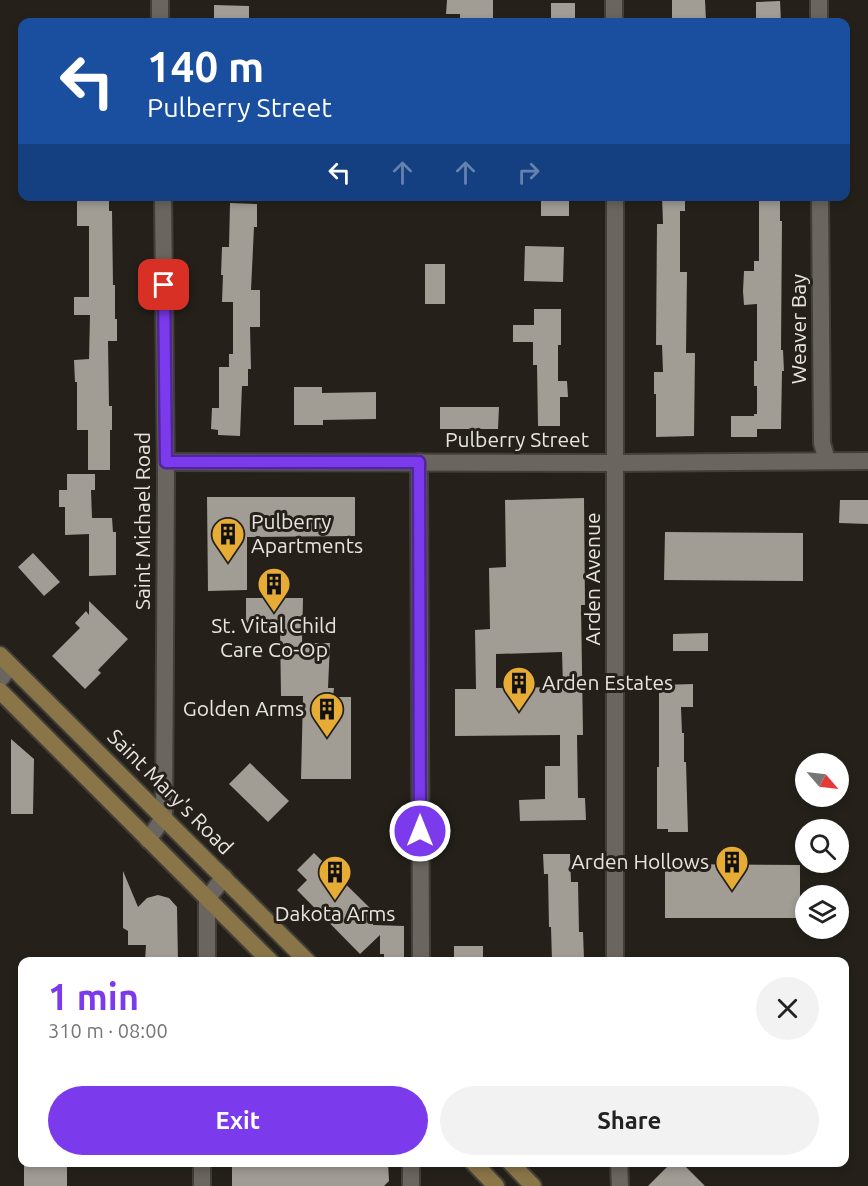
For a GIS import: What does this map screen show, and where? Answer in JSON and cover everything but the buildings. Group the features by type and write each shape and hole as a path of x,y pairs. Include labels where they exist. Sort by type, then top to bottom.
{"main road":[{"name":"Saint Mary's Road","path":"4,667 164,817 303,957"},
{"path":"0,691 266,957"},
{"path":"478,1167 496,1186"},
{"path":"515,1167 533,1186"}],"street":[{"path":"160,0 160,18"},
{"path":"614,0 614,18"},
{"path":"819,0 819,18"},
{"name":"Saint Michael Road","path":"163,201 166,462 164,817"},
{"name":"Arden Avenue","path":"615,201 615,957"},
{"name":"Weaver Bay","path":"820,201 822,443 827,461"},
{"name":"Pulberry Street","path":"166,462 868,461"},
{"path":"419,462 421,957"},
{"path":"148,840 164,817"},
{"path":"207,957 207,899 224,877"},
{"path":"202,1167 202,1186"},
{"path":"411,1167 411,1186"},
{"path":"619,1167 620,1186"}],"place":[{"name":"Pulberry Apartments","path":"228,563"},
{"name":"St. Vital Child Care Co-Op","path":"274,613"},
{"name":"Arden Estates","path":"519,712"},
{"name":"Golden Arms","path":"327,738"},
{"name":"Arden Hollows","path":"732,891"},
{"name":"Dakota Arms","path":"335,901"}],"route":[{"path":"164,285 166,462 419,462 420,831"}]}
